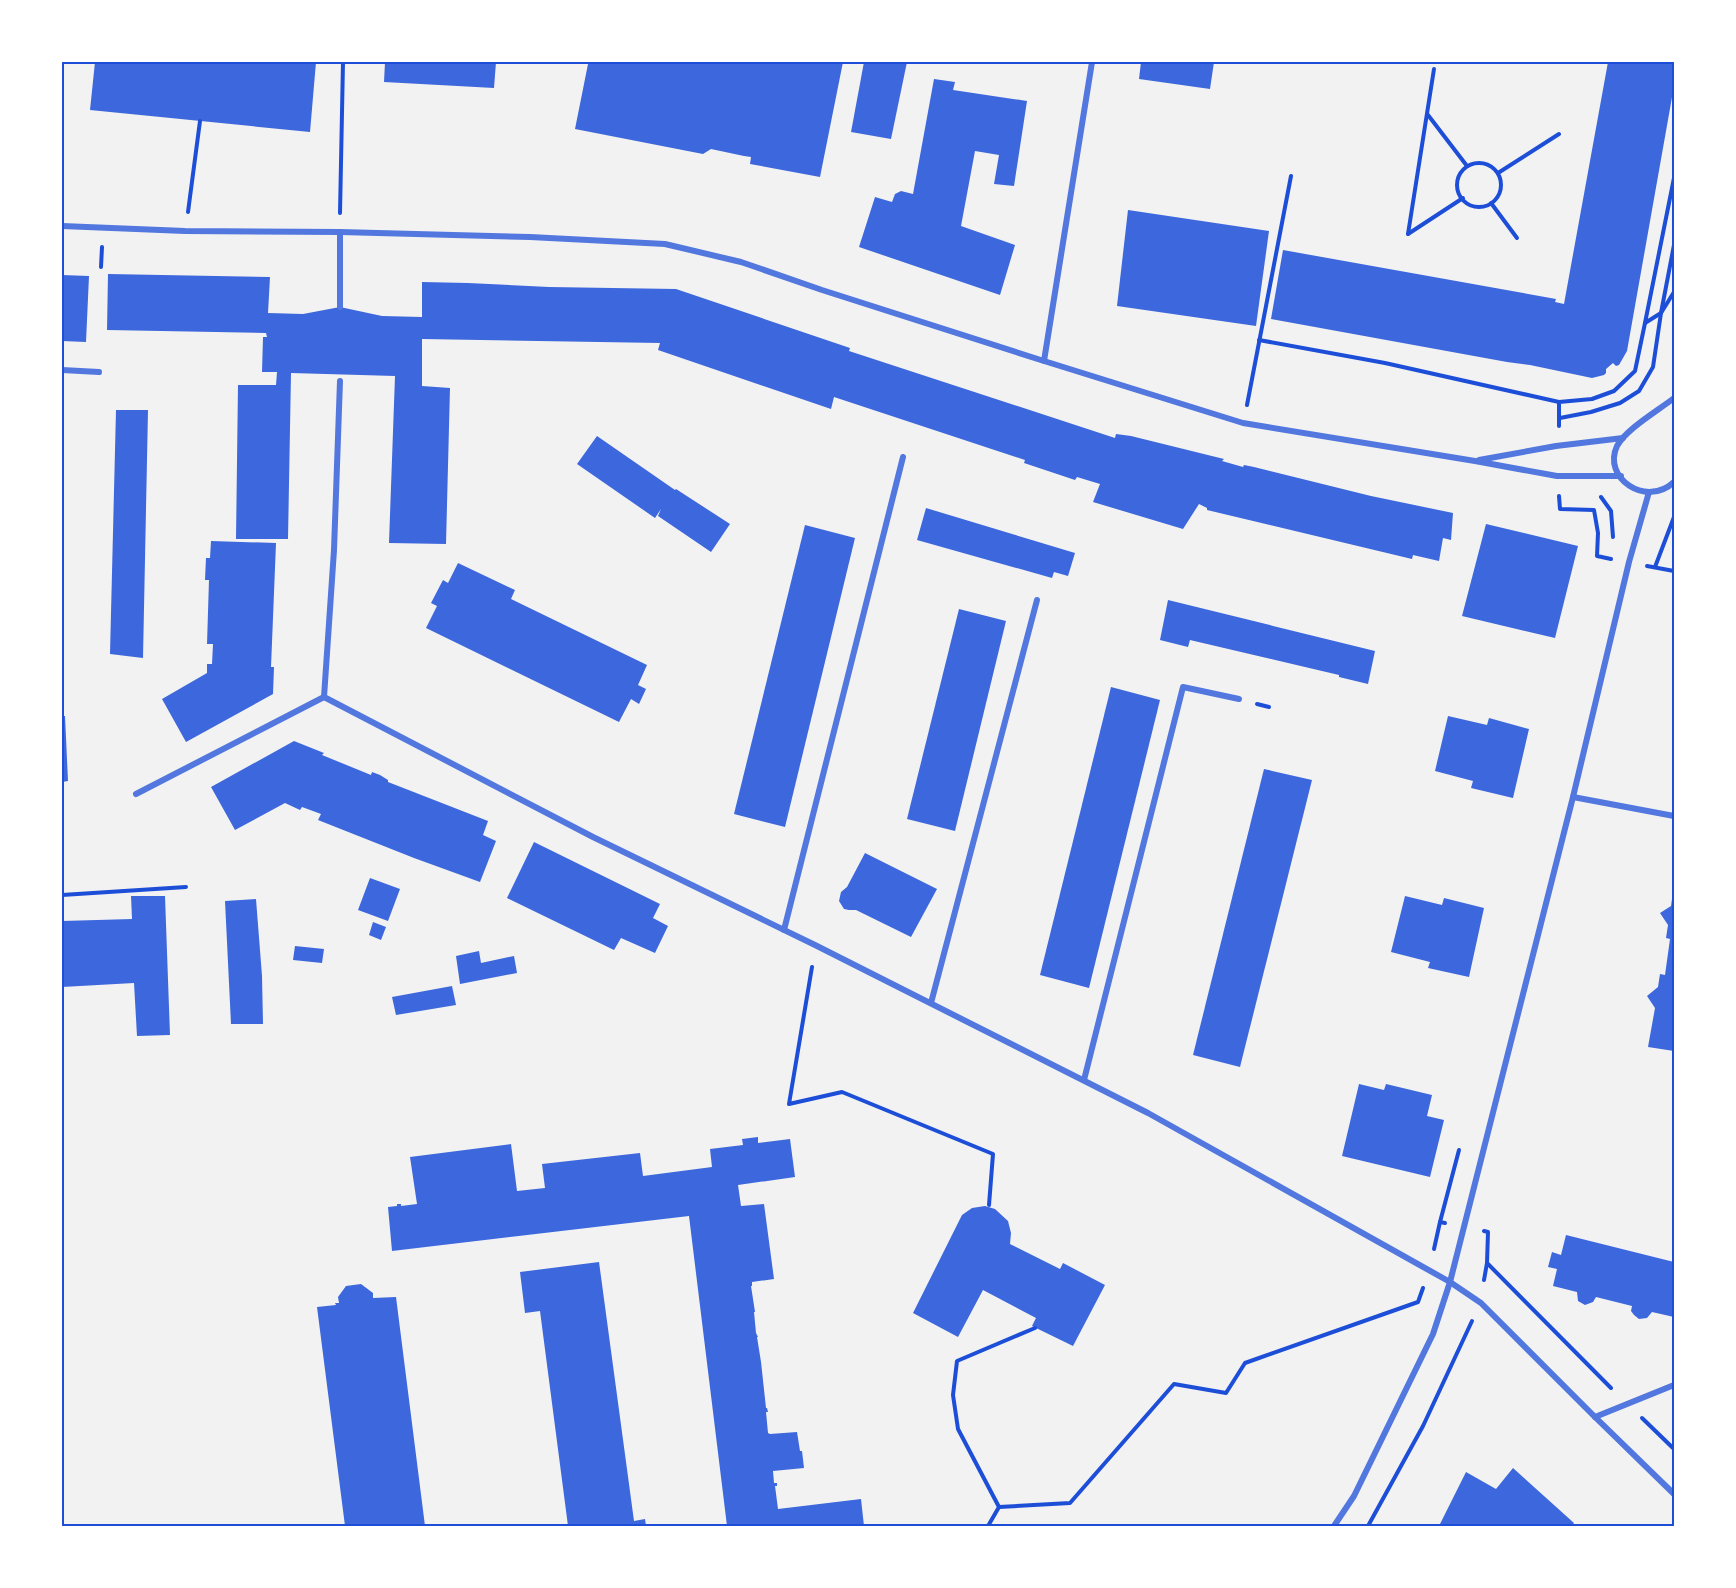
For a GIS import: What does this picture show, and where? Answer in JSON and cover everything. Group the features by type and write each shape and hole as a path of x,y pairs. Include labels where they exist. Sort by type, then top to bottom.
{"street":[{"path":"1044,361 1092,62"},
{"path":"62,226 185,231 540,237 665,244 741,262 822,290 1243,423 1557,476 1621,476"},
{"path":"340,232 340,307"},
{"path":"62,370 99,372"},
{"path":"324,697 334,550 340,381"},
{"path":"1674,398 1623,438 1618,445 1614,460 1615,467 1621,476 1631,487 1640,491 1652,493 1663,490 1674,482"},
{"path":"1475,461 1556,446 1623,438"},
{"path":"784,930 903,457"},
{"path":"1334,1527 1354,1496 1433,1334 1450,1282 1573,797 1629,562 1649,492"},
{"path":"931,1003 1037,600"},
{"path":"1084,1080 1183,687 1239,699"},
{"path":"136,794 324,697"},
{"path":"324,697 593,837 815,945 1148,1113 1450,1282 1481,1303 1674,1494"},
{"path":"1573,797 1674,816"},
{"path":"1595,1417 1674,1385"}],"path":[{"path":"340,232 343,62"},
{"path":"1434,69 1408,234 1462,198"},
{"path":"1427,115 1467,167"},
{"path":"185,231 200,121"},
{"path":"1498,173 1559,134"},
{"path":"1480,163 1487,164 1498,173 1501,179 1500,192 1491,202 1473,206 1462,198 1458,185 1462,172 1467,167 1480,163"},
{"path":"1243,423 1291,176"},
{"path":"1259,340 1385,363 1559,402 1592,399 1614,391 1635,371 1674,178"},
{"path":"1491,202 1517,238"},
{"path":"1559,402 1560,418 1620,403 1639,391 1653,367 1674,245"},
{"path":"1645,323 1661,313 1674,292"},
{"path":"1569,494 1559,494 1560,509 1594,510 1598,533 1597,556 1674,571"},
{"path":"1599,495 1611,511 1612,542"},
{"path":"1655,567 1674,517"},
{"path":"1610,558 1611,550"},
{"path":"62,895 186,887"},
{"path":"815,945 789,1104 842,1092 993,1154 988,1205"},
{"path":"999,1507 1070,1503 1174,1384 1226,1393 1245,1363 1418,1302 1429,1270 1440,1222"},
{"path":"1368,1527 1423,1426 1481,1303 1487,1263 1488,1232 1464,1227"},
{"path":"1487,1263 1674,1449"},
{"path":"999,1507 958,1429 953,1395 957,1361 1035,1328"},
{"path":"988,1527 999,1507"}],"building":[{"path":"95,62 316,62 310,132 90,110"},
{"path":"385,62 496,62 494,88 384,82"},
{"path":"580,62 843,62 820,177 750,164 751,157 711,149 703,154 575,129 588,64"},
{"path":"864,62 907,62 891,139 851,132"},
{"path":"1141,62 1214,62 1210,89 1139,79"},
{"path":"1608,62 1674,62 1674,86 1627,351 1619,365 1616,366 1613,363 1606,369 1604,375 1592,378 1271,319 1283,250 1556,299 1555,302 1564,304"},
{"path":"934,79 955,82 953,90 1027,101 1014,186 994,184 999,155 975,151 961,226 1015,245 1000,295 859,247 875,197 892,202 895,194 901,191 913,194"},
{"path":"1128,210 1269,231 1256,326 1117,306"},
{"path":"108,274 270,277 268,313 303,314 340,307 382,316 422,317 422,282 676,289 850,348 849,351 1115,438 1116,434 1131,436 1224,459 1222,461 1243,467 1244,465 1254,467 1371,496 1453,513 1451,540 1443,538 1439,561 1413,555 1412,559 1207,510 1199,504 1183,529 1093,502 1100,484 1077,477 1075,480 1024,463 1025,460 834,397 831,409 658,350 660,343 422,339 422,386 450,388 446,544 389,543 395,376 291,373 288,539 236,539 238,385 276,385 277,372 262,372 263,337 267,337 266,333 107,330"},
{"path":"62,275 89,276 86,342 62,341"},
{"path":"116,410 148,410 143,658 110,654"},
{"path":"597,436 675,490 730,524 711,552 658,516 661,509 655,518 577,464"},
{"path":"926,508 1075,553 1068,576 1054,572 1052,578 917,540"},
{"path":"1486,524 1578,546 1555,638 1462,616"},
{"path":"805,525 855,538 785,827 734,814"},
{"path":"211,541 276,543 271,667 274,667 273,694 186,742 162,699 207,673 207,664 212,664 213,644 207,644 209,580 205,580 206,558 210,558"},
{"path":"458,563 515,590 511,599 647,665 638,685 646,689 639,704 631,699 619,722 426,628 437,606 431,603 443,580 448,583"},
{"path":"1168,600 1375,651 1368,684 1190,640 1188,647 1160,640"},
{"path":"959,609 1006,621 955,831 907,819"},
{"path":"1111,687 1160,700 1089,988 1040,975"},
{"path":"62,716 65,716 68,781 62,782"},
{"path":"1448,716 1487,725 1489,718 1529,729 1513,798 1471,788 1473,781 1435,771"},
{"path":"294,741 324,753 322,755 371,775 372,772 380,775 388,782 488,821 483,835 496,841 480,882 318,820 321,814 302,807 300,810 285,803 235,830 211,787"},
{"path":"1264,769 1312,780 1240,1067 1193,1055"},
{"path":"534,842 660,904 653,918 668,926 655,953 621,938 614,950 507,898"},
{"path":"865,853 937,889 911,937 856,910 844,909 839,901 841,892 847,887"},
{"path":"370,878 400,889 388,921 358,910"},
{"path":"1673,892 1674,1051 1648,1047 1655,1008 1647,996 1658,987 1660,974 1665,975 1670,939 1666,938 1668,925 1660,913 1671,906"},
{"path":"131,896 165,896 170,1035 137,1036 134,983 62,987 62,921 132,919"},
{"path":"1405,896 1442,905 1444,898 1484,908 1469,977 1428,968 1430,962 1391,952"},
{"path":"256,899 263,1024 231,1024 225,901"},
{"path":"373,922 386,927 381,940 369,935"},
{"path":"295,946 324,949 322,963 293,960"},
{"path":"479,951 481,963 514,956 517,973 460,984 456,956"},
{"path":"452,986 456,1005 396,1015 392,997"},
{"path":"1359,1084 1384,1090 1386,1084 1432,1095 1427,1116 1444,1120 1430,1177 1342,1156"},
{"path":"758,1137 758,1143 790,1139 795,1177 738,1185 741,1206 764,1204 774,1279 752,1282 751,1286 768,1412 766,1412 768,1433 797,1432 800,1451 802,1451 804,1468 773,1471 774,1483 777,1483 775,1486 778,1509 861,1499 864,1526 727,1526 689,1216 392,1251 388,1207 397,1206 397,1204 401,1206 417,1204 410,1157 511,1144 517,1191 545,1188 542,1164 640,1153 643,1176 712,1167 710,1149 743,1145 742,1139"},
{"path":"985,1206 995,1209 1008,1221 1011,1233 1010,1244 1060,1269 1063,1263 1105,1285 1073,1346 1032,1326 1036,1318 983,1290 958,1337 913,1313 962,1215 972,1208"},
{"path":"1566,1235 1674,1262 1674,1317 1652,1312 1647,1318 1639,1319 1631,1311 1632,1306 1596,1297 1593,1302 1585,1305 1578,1301 1577,1292 1553,1286 1557,1269 1548,1267 1552,1252 1561,1255"},
{"path":"599,1262 634,1521 645,1519 646,1526 568,1526 540,1311 525,1313 520,1272"},
{"path":"361,1284 373,1293 373,1298 396,1297 425,1526 345,1526 317,1307 336,1305 335,1303 339,1303 338,1297 346,1286"},
{"path":"1513,1468 1574,1523 1572,1526 1439,1526 1466,1472 1496,1489"}]}
